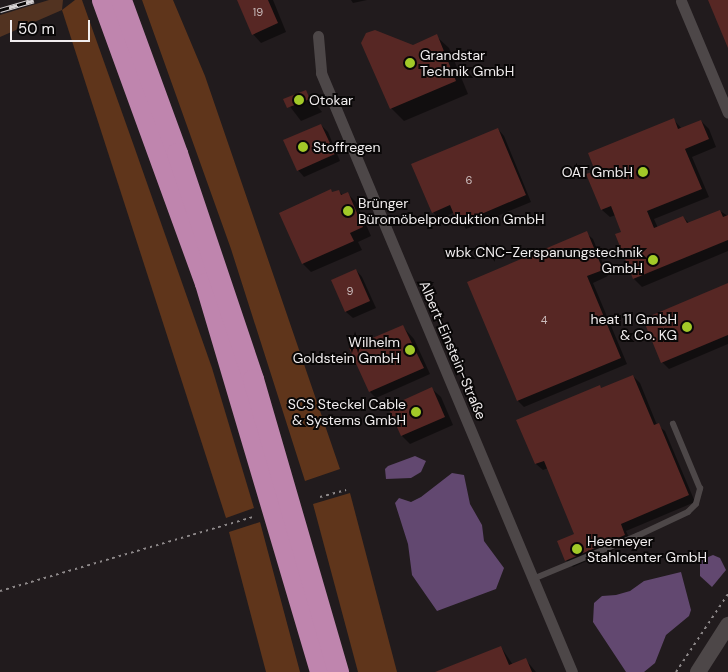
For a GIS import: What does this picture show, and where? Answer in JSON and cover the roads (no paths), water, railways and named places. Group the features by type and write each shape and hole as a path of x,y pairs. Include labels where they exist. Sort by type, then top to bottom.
{"highway":[{"path":"109,1 205,283 320,672"},
{"path":"109,1 177,153 253,379 338,672"}],"street":[{"path":"681,0 728,113"},
{"name":"Albert-Einstein-Straße","path":"318,36 321,74 572,672"},
{"path":"698,672 728,626"}],"lane":[{"path":"532,579 637,536 688,512 696,504 700,489 673,424"}],"railway":[{"path":"0,10 34,0"}],"place":[{"name":"Grandstar Technik GmbH","path":"410,63"},
{"name":"Otokar","path":"299,100"},
{"name":"Stoffregen","path":"303,147"},
{"name":"OAT GmbH","path":"643,172"},
{"name":"Brünger Büromöbelproduktion GmbH","path":"348,211"},
{"name":"wbk CNC-Zerspanungstechnik GmbH","path":"653,260"},
{"name":"heat 11 GmbH & Co. KG","path":"687,327"},
{"name":"Wilhelm Goldstein GmbH","path":"410,350"},
{"name":"SCS Steckel Cable & Systems GmbH","path":"416,412"},
{"name":"Heemeyer Stahlcenter GmbH","path":"577,549"}]}
